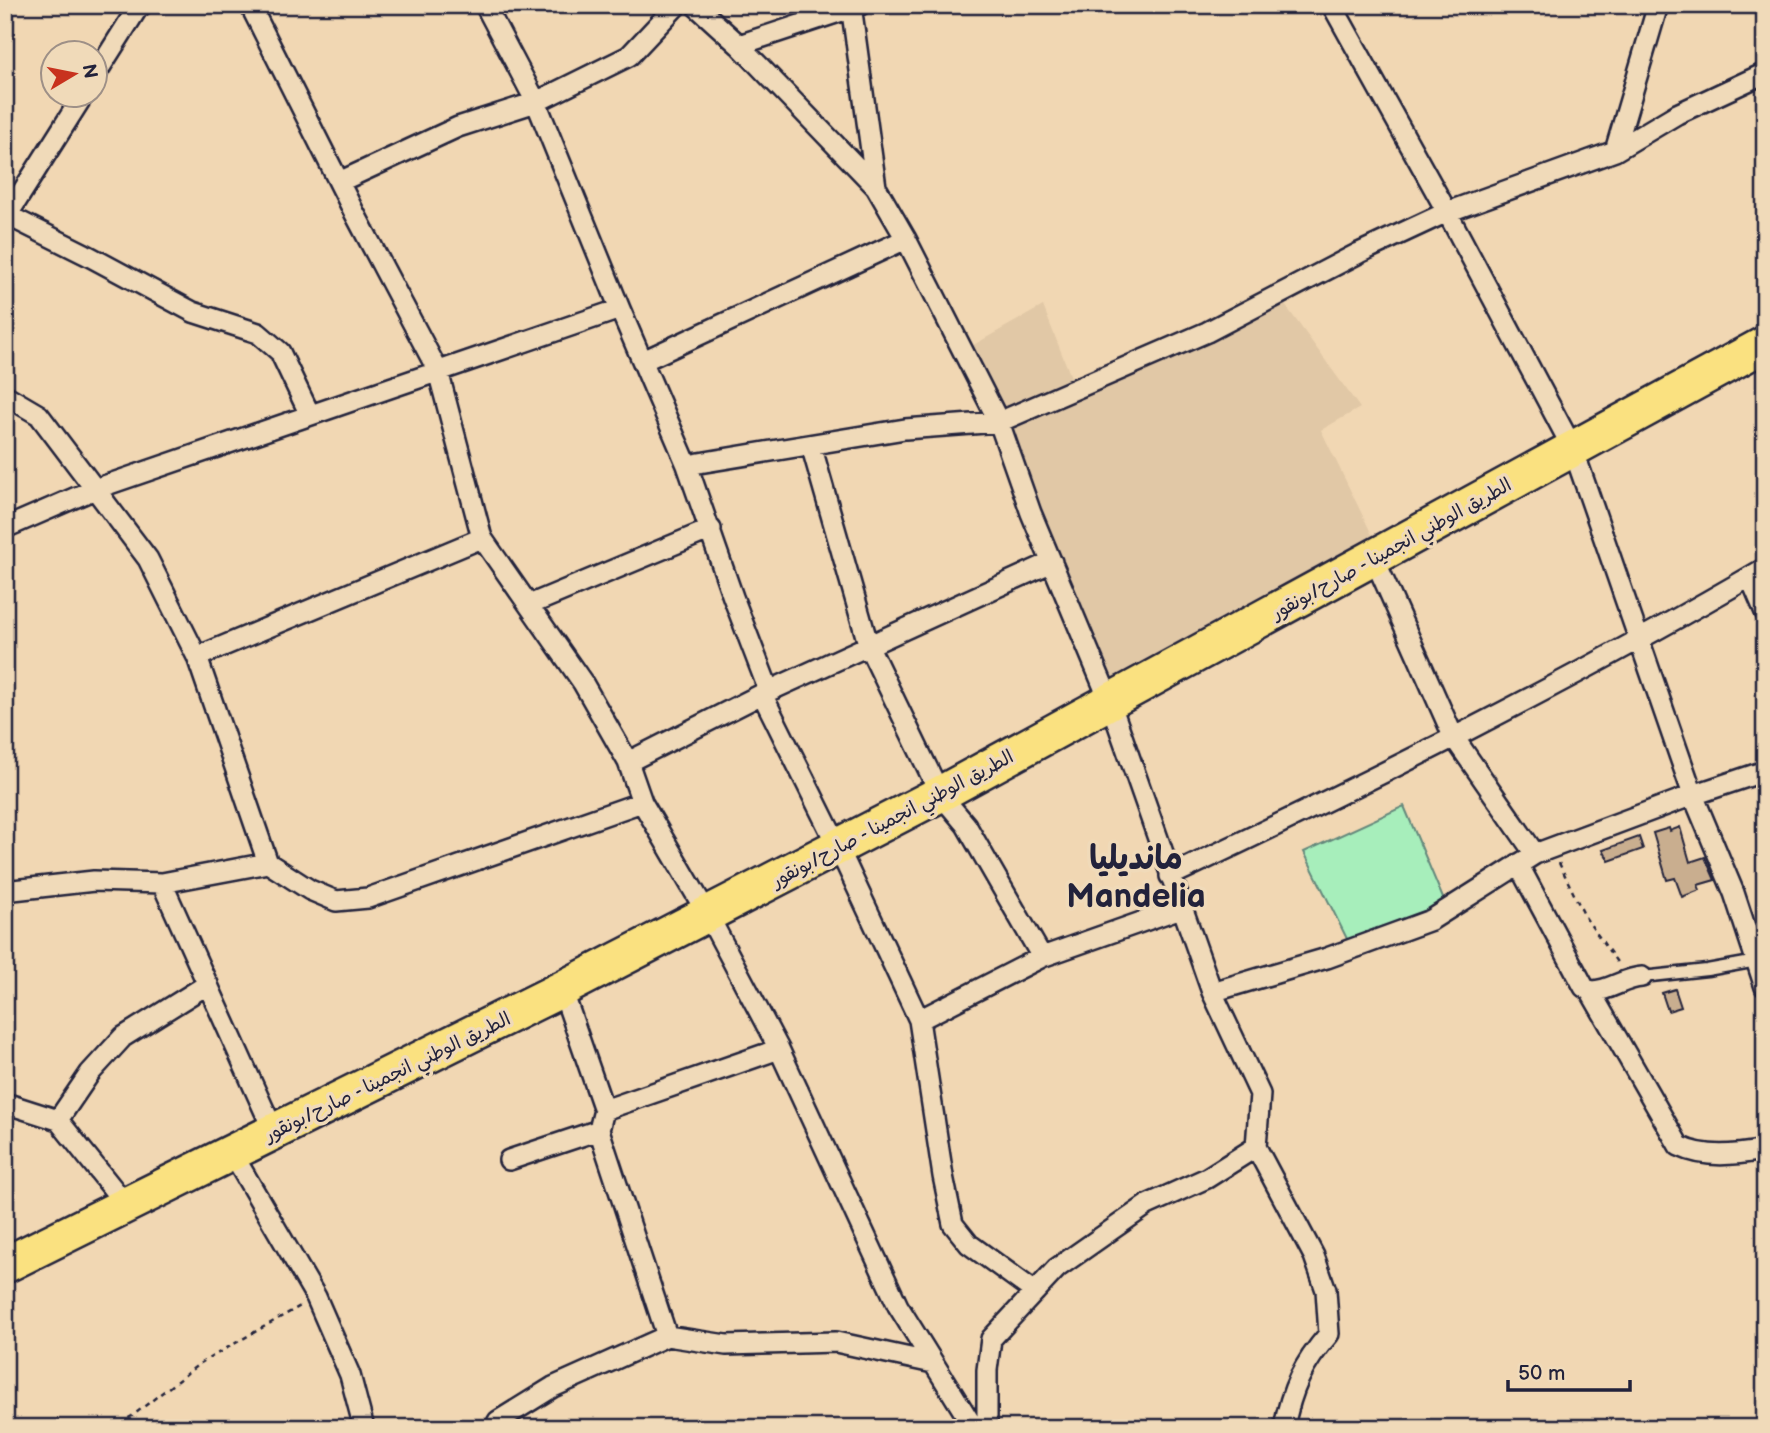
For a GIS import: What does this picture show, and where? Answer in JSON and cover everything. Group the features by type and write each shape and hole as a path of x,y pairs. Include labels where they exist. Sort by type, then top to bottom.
{"highway":[{"name":"الطريق الوطني انجمينا - صارح/بونقور","path":"5,1265 562,989 940,794 1765,344"}],"street":[{"path":"250,5 438,371 482,538 583,683 628,762 642,802 708,915 779,1049 898,1306 974,1428"},
{"path":"485,5 536,102 620,309 688,465 765,693 919,1020 953,1224 969,1244 1035,1292"},
{"path":"339,182 458,127 536,102 629,56 677,5"},
{"path":"695,5 739,45 876,187 906,239 999,422 1031,513 1110,702 1212,992 1260,1094 1256,1147 1314,1256 1326,1290 1329,1334 1308,1358 1290,1398 1284,1428"},
{"path":"1332,5 1447,212 1573,449 1693,795 1717,849 1758,960 1765,987"},
{"path":"1615,151 1658,5"},
{"path":"108,53 136,6"},
{"path":"739,45 854,6 876,187"},
{"path":"688,465 905,429 999,422 1207,332 1359,253 1447,212 1615,151 1676,114 1765,73"},
{"path":"75,108 6,216 193,312 258,333 279,352 310,415"},
{"path":"643,361 906,239"},
{"path":"5,528 95,489 620,309"},
{"path":"5,395 39,415 148,559 197,657 268,863 310,890 336,901 368,898 642,802"},
{"path":"811,444 869,647 940,794 966,825 1042,957"},
{"path":"529,605 711,528"},
{"path":"197,657 482,538"},
{"path":"1374,558 1453,736 1535,855 1584,987 1590,991 1679,1146 1694,1153 1718,1155 1765,1150"},
{"path":"628,762 765,693 1052,562"},
{"path":"1170,876 1347,792 1639,641 1757,573 1765,612"},
{"path":"1212,992 1327,958 1431,920 1535,855 1693,795 1765,771"},
{"path":"8,890 94,881 162,883 268,863"},
{"path":"162,883 274,1132"},
{"path":"919,1020 1042,957 1181,908"},
{"path":"1590,991 1602,991 1635,977"},
{"path":"58,1120 90,1073 123,1037 208,984"},
{"path":"562,989 604,1110 599,1130 667,1336"},
{"path":"604,1110 779,1049"},
{"path":"5,1103 58,1120 126,1205"},
{"path":"509,1160 599,1130"},
{"path":"987,1428 987,1370 991,1339 1035,1292 1058,1268 1147,1205 1207,1178 1256,1147"},
{"path":"233,1153 316,1297 350,1375 364,1428"},
{"path":"495,1428 498,1421 553,1387 667,1336 726,1345 836,1342 933,1363"}],"lane":[{"path":"1635,977 1707,970 1758,960"}],"path":[{"path":"1535,855 1635,977"},
{"path":"111,1428 132,1416 199,1364 316,1297"}],"shaded area":[{"path":"1283,302 1360,408 1321,430 1377,545 1112,694 968,348 1043,306 1071,377"}],"green space":[{"path":"1404,806 1445,903 1351,947 1304,852"}],"building":[{"path":"1680,827 1690,862 1705,857 1715,880 1698,885 1700,890 1682,897 1675,878 1667,880 1653,833"},
{"path":"1639,837 1643,849 1609,861 1603,850"},
{"path":"1675,989 1681,1007 1668,1011 1662,993"}],"district":[{"name":"مانديليا Mandelia","path":"1136,876"}]}
